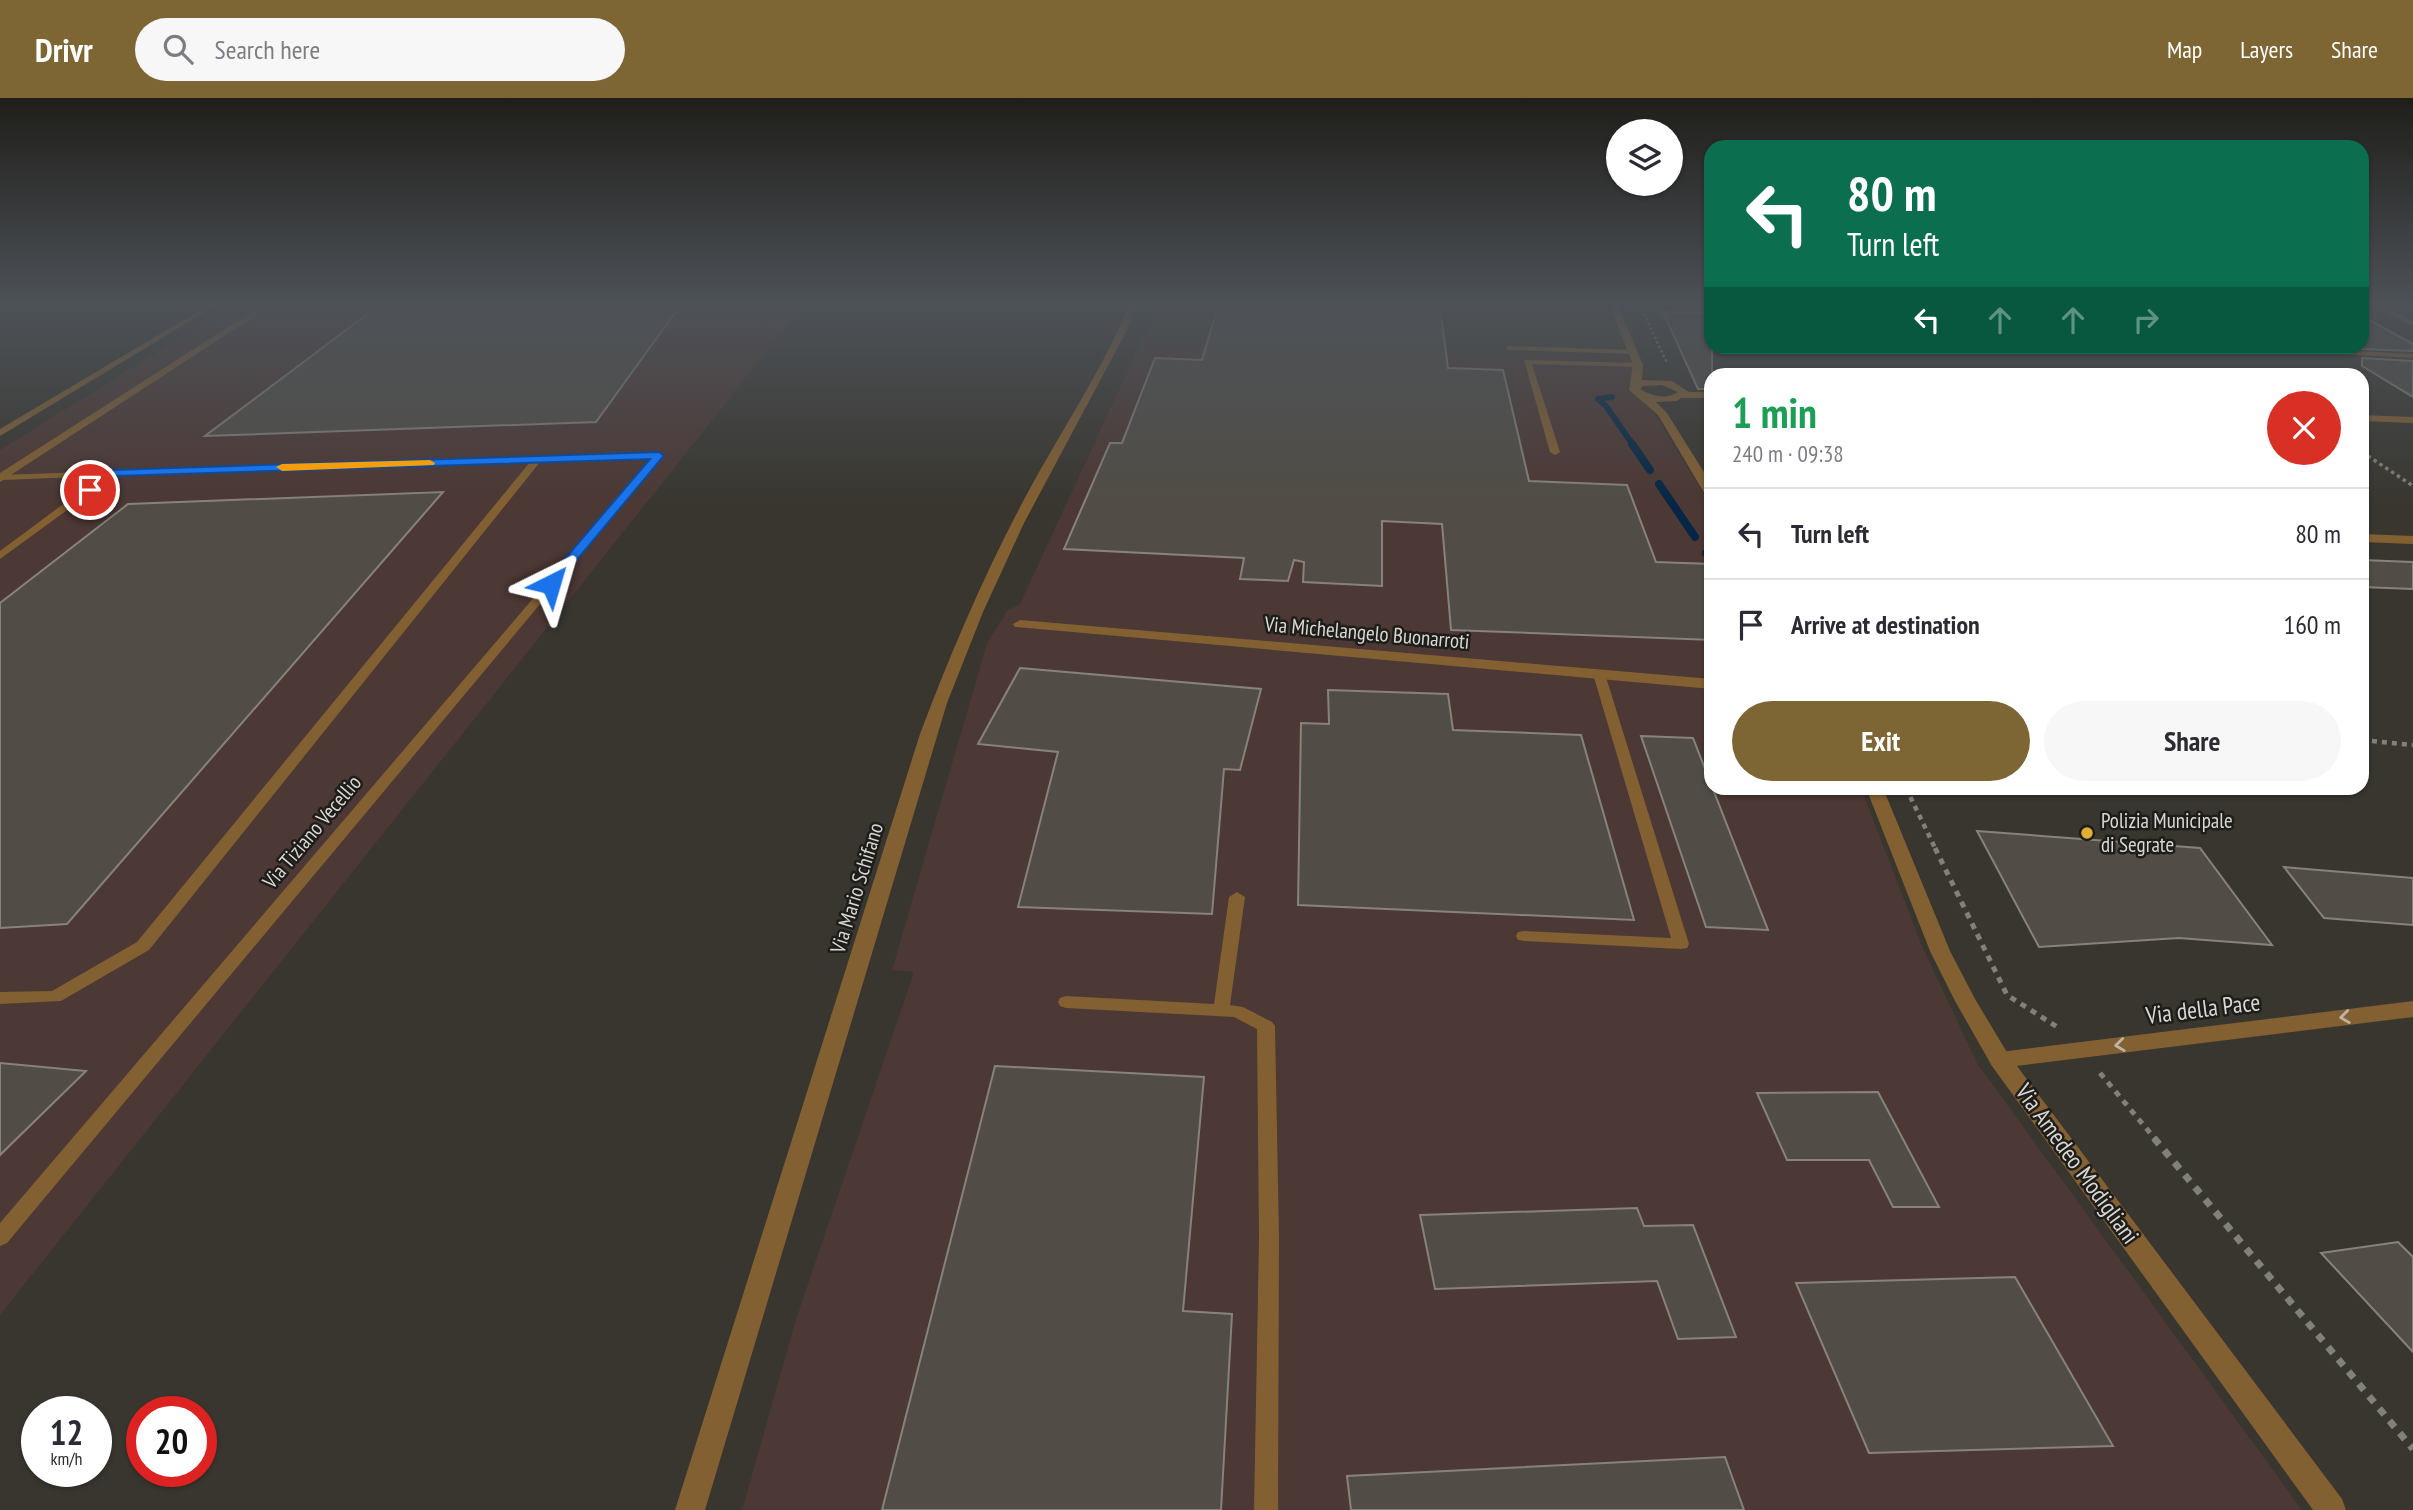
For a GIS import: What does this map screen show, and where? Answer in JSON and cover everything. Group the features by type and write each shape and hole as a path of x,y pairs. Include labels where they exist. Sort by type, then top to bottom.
{"street":[{"path":"1,477 164,372"},
{"name":"Via Mario Schifano","path":"690,1510 920,760 956,658 1032,495 1099,372"},
{"path":"1637,384 1638,372"},
{"path":"1648,372 1683,392 1704,395"},
{"path":"1664,383 1633,386 1634,390 1662,413 1704,483"},
{"path":"1662,413 1670,399 1683,392"},
{"path":"1644,396 1670,399"},
{"path":"2369,418 2413,420"},
{"path":"2369,538 2413,540"},
{"name":"Via Michelangelo Buonarroti","path":"1020,624 1704,683"},
{"name":"Via Amedeo Modigliani","path":"1877,795 1940,951 1965,1001 2000,1060 2331,1510"},
{"name":"Via della Pace","path":"2000,1060 2413,1009"}],"lane":[{"path":"0,433 102,372"},
{"path":"1530,372 1555,452"},
{"name":"Via Tiziano Vecellio","path":"0,1237 659,456 537,459"},
{"path":"1,477 537,459"},
{"path":"0,998 54,997 143,946 537,459"},
{"path":"0,556 112,473"},
{"path":"1524,936 1681,944 1600,674"},
{"path":"1221,1010 1237,897"},
{"path":"1066,1002 1237,1011 1266,1026 1269,1238 1266,1510"}],"path":[{"path":"2369,457 2413,486"},
{"path":"2369,741 2413,745"},
{"path":"1909,795 2007,995 2057,1025 2080,1050 2413,1449"}],"shaded area":[{"path":"125,372 751,372 0,1315 0,450"},
{"path":"1127,372 1632,372 1631,383 1627,387 1654,413 1704,495 1704,795 1864,795 1922,946 1977,1063 2302,1510 742,1510 797,1316 914,972 892,970 987,643 1007,611 1020,604"}],"building":[{"path":"290,372 632,372 596,422 205,436"},
{"path":"1150,372 1503,372 1529,481 1627,485 1656,562 1704,564 1704,640 1451,630 1442,524 1382,521 1382,586 1303,582 1304,562 1294,560 1288,581 1240,579 1244,558 1064,549 1110,443 1122,443"},
{"path":"1690,372 1704,372 1704,389 1698,389"},
{"path":"2372,372 2413,372 2413,397"},
{"path":"443,492 67,924 0,928 0,603 128,504"},
{"path":"2369,560 2413,562 2413,589 2369,587"},
{"path":"1020,668 1261,689 1240,770 1224,769 1212,914 1018,907 1058,752 978,744"},
{"path":"1328,690 1448,694 1453,730 1581,735 1634,920 1298,905 1301,723 1329,724"},
{"path":"1641,736 1693,738 1704,766 1704,795 1715,795 1768,930 1706,927"},
{"path":"1977,831 2200,848 2272,945 2179,938 2039,947"},
{"path":"2284,867 2413,878 2413,925 2324,918"},
{"path":"0,1063 86,1071 0,1155"},
{"path":"995,1066 1204,1077 1183,1311 1232,1314 1221,1510 882,1510"},
{"path":"1878,1092 1939,1207 1893,1207 1869,1160 1787,1160 1757,1093"},
{"path":"1637,1208 1644,1226 1693,1225 1736,1337 1678,1339 1657,1281 1435,1289 1420,1215"},
{"path":"2398,1242 2413,1257 2413,1352 2321,1253"},
{"path":"2015,1277 2113,1446 1869,1453 1796,1283"},
{"path":"1725,1457 1744,1510 1351,1510 1347,1476"}],"waterway":[{"path":"1612,397 1598,399 1606,406 1633,445"},
{"path":"1632,444 1650,470"},
{"path":"1659,484 1695,537"}],"slow traffic":[{"path":"282,467 430,463"}],"place":[{"name":"Polizia Municipale di Segrate","path":"2087,833"}],"route":[{"path":"90,490 112,473 659,456 551,584"}]}
